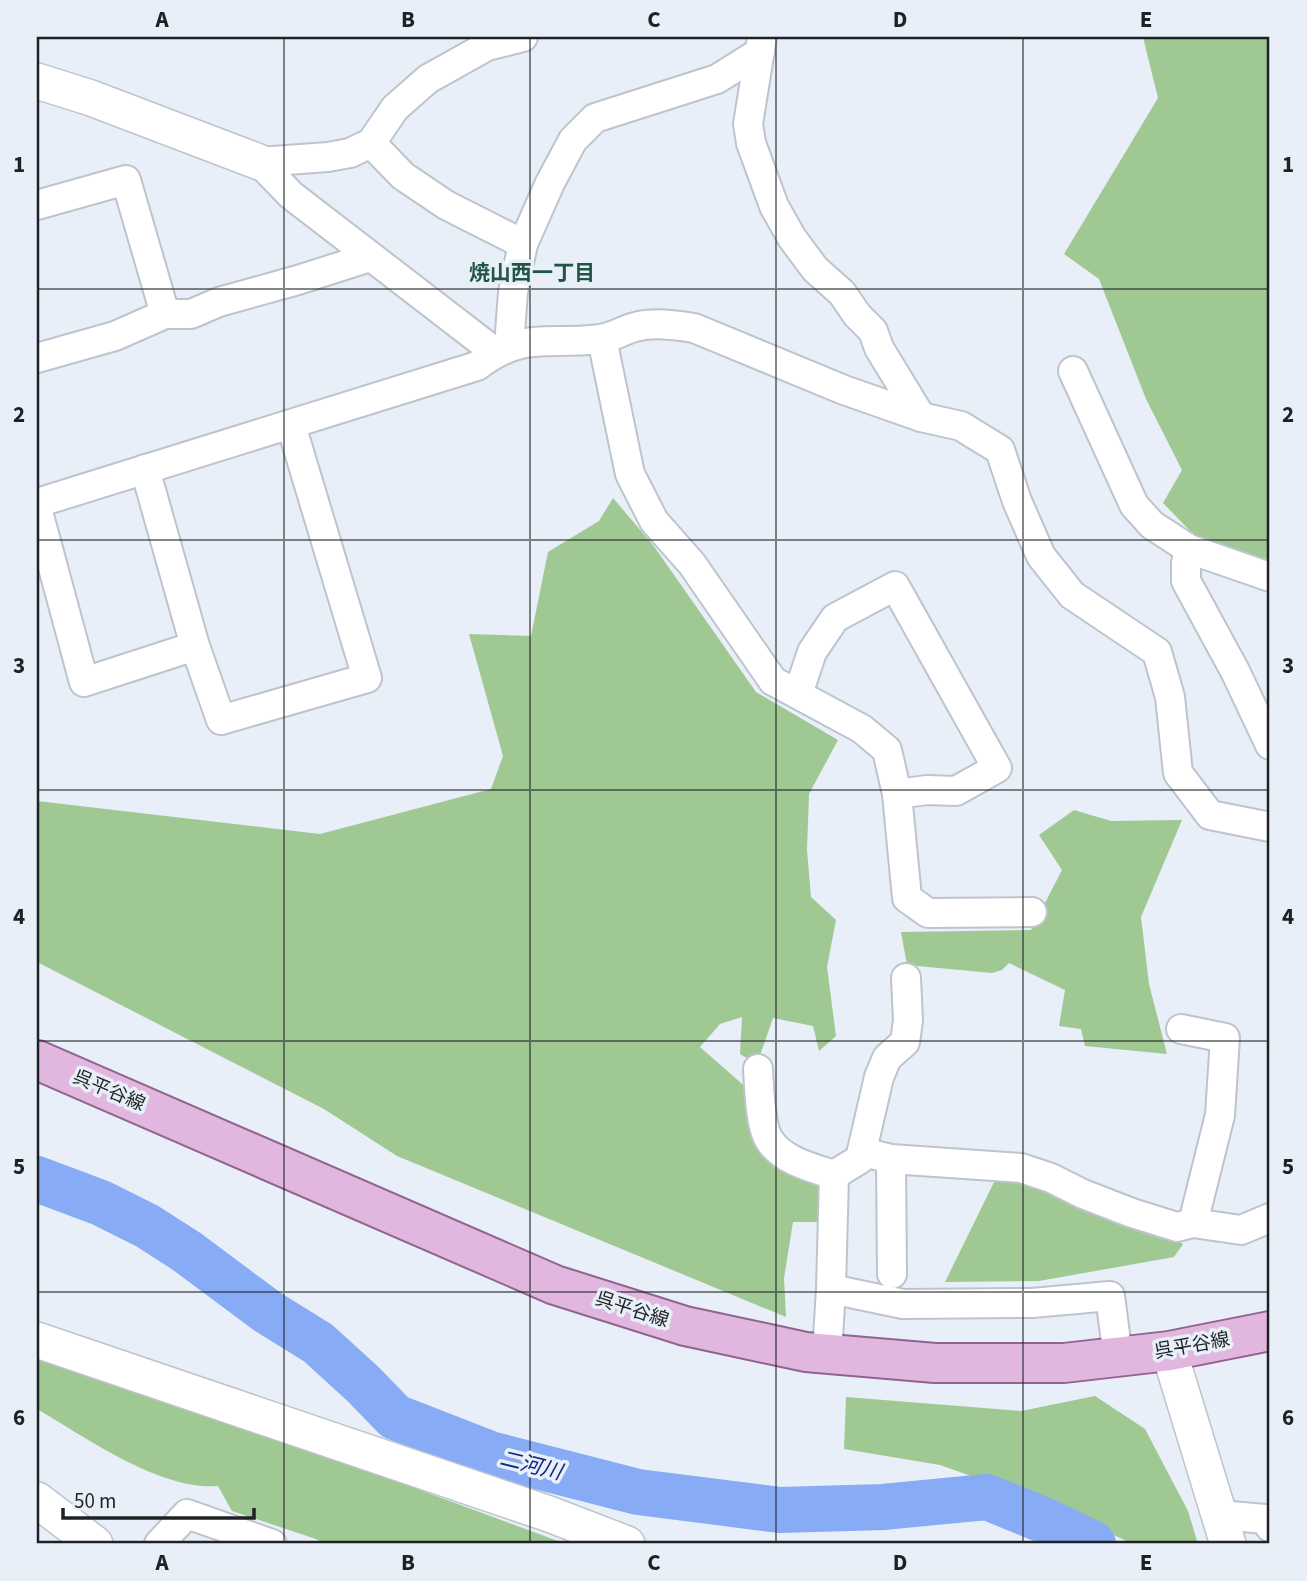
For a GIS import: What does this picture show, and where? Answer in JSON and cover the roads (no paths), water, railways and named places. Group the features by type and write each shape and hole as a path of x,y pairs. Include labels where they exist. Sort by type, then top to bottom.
{"main road":[{"name":"呉平谷線","path":"37,1060 555,1285 685,1326 806,1352 935,1363 1064,1363 1170,1351 1270,1331"}],"street":[{"path":"37,81 91,98 259,162 328,157 350,153 371,143 396,108 428,79 487,46 523,37"},
{"path":"502,349 523,244 573,140 595,118 717,79 761,44"},
{"path":"761,44 748,124 751,143 774,206 792,238 815,269 842,293 857,315 873,331 879,348 921,416"},
{"path":"371,143 403,176 446,205 523,244"},
{"path":"259,162 291,195 370,257 502,349"},
{"path":"37,205 126,180 165,314"},
{"path":"37,358 115,335 165,314 191,314 219,302 299,281 370,257"},
{"path":"195,646 84,681 37,506 145,469 477,366 502,349 521,342 601,339 637,327 676,325 694,328 844,390 921,416 961,426 1000,450 1017,501 1041,556 1056,576 1072,595 1157,652 1170,697 1178,773 1210,815 1270,827"},
{"path":"601,339 630,474 654,521 692,564 773,681 862,729 887,750 897,794 907,898 928,913 1032,912"},
{"path":"1073,371 1134,505 1152,526 1189,549 1270,577"},
{"path":"145,469 195,646 220,720 367,678 291,425"},
{"path":"1189,549 1186,581 1235,671 1270,745"},
{"path":"799,694 812,652 835,618 895,586 997,768 957,791 927,790 897,794"},
{"path":"834,1175 860,1159 883,1068 887,1058 905,1042 908,1021 906,978"},
{"path":"1181,1029 1225,1038 1220,1115 1193,1223"},
{"path":"758,1069 761,1109 768,1140 784,1154 834,1175"},
{"path":"863,1151 891,1160 1021,1168 1177,1227 1193,1223 1241,1230 1270,1218"},
{"path":"891,1160 892,1274"},
{"path":"827,1353 834,1175"},
{"path":"831,1289 903,1304 1032,1303 1110,1296 1118,1357"},
{"path":"37,1340 549,1514 627,1544"},
{"path":"1170,1351 1223,1530 1265,1519 1270,1527"},
{"path":"37,1500 95,1544"},
{"path":"159,1544 187,1514 272,1544"}],"waterway":[{"name":"二河川","path":"37,1179 101,1203 147,1226 186,1251 268,1312 318,1343 395,1417 490,1454 638,1492 780,1510 883,1507 987,1497 1093,1544"}],"district":[{"name":"焼山西一丁目","path":"532,273"}]}
